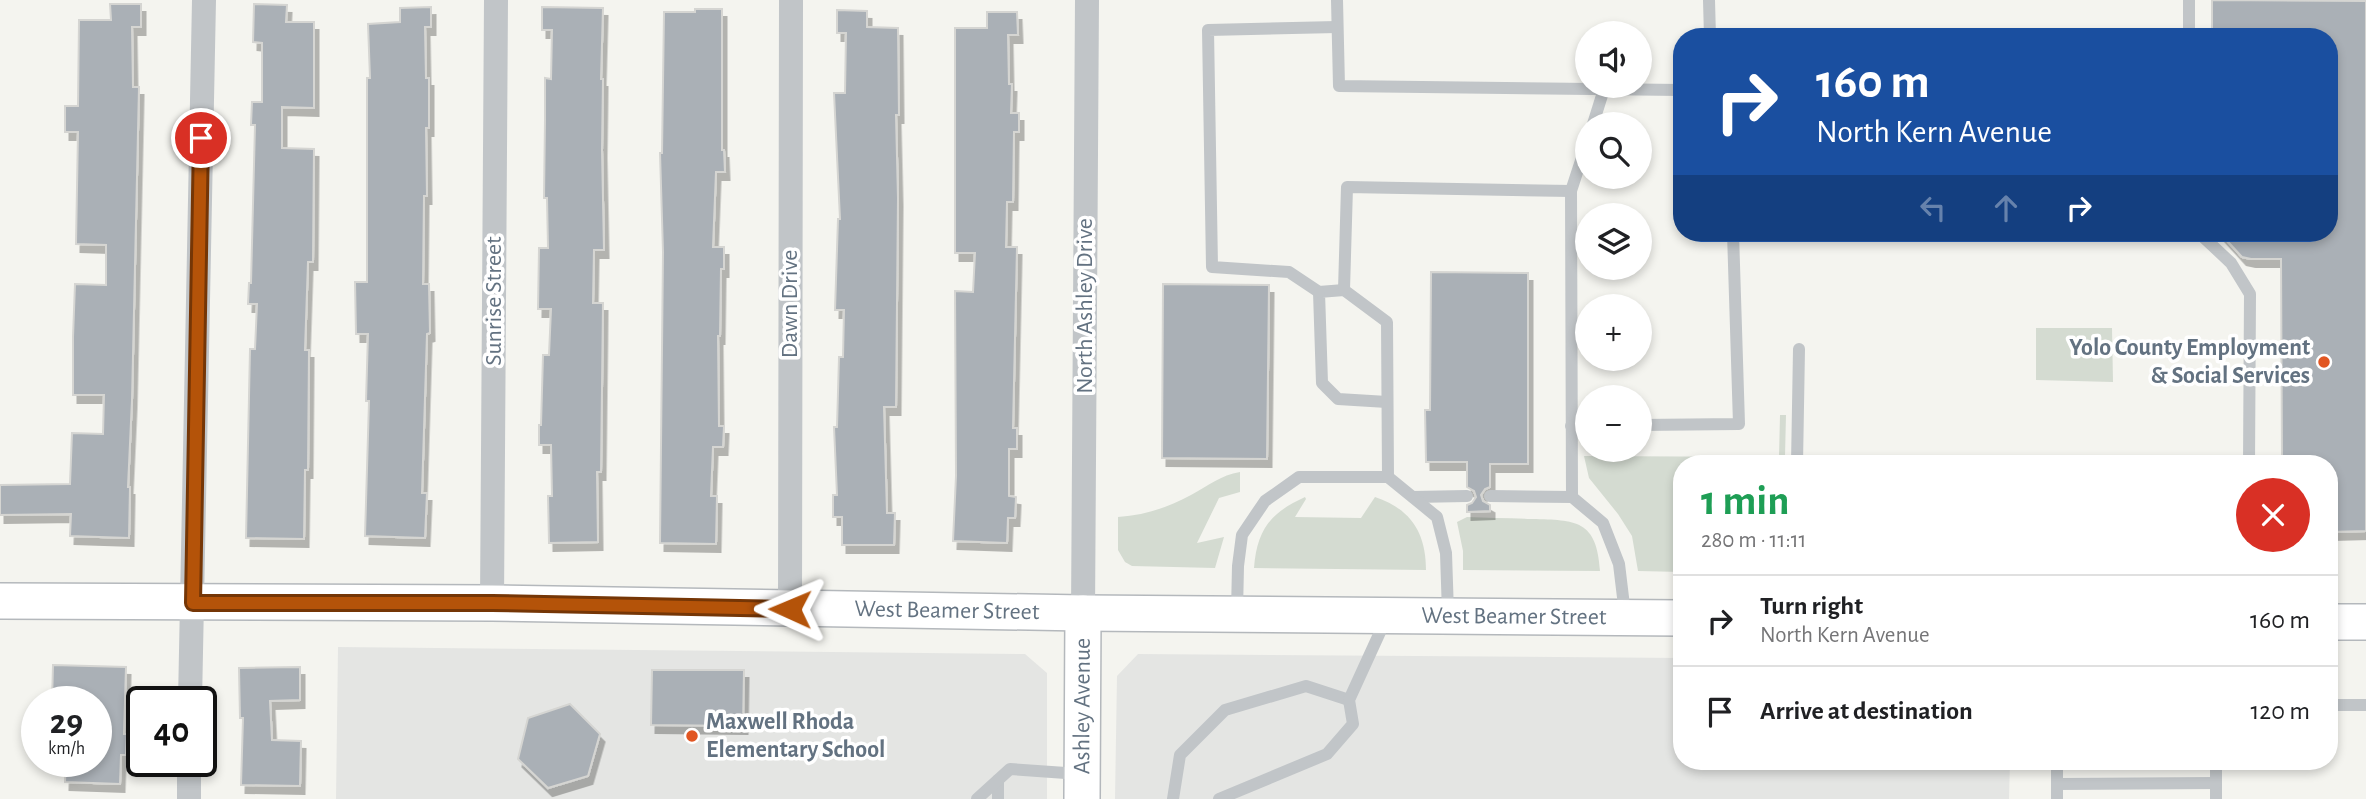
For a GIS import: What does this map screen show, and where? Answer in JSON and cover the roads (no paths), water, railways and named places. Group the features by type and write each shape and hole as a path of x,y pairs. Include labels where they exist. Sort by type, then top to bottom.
{"street":[{"path":"190,686 204,0"},
{"name":"Sunrise Street","path":"492,603 496,0"},
{"name":"Dawn Drive","path":"790,609 791,0"},
{"name":"North Ashley Drive","path":"1083,613 1087,0"},
{"name":"West Beamer Street","path":"0,601 492,603 1083,613 1673,618"},
{"name":"Ashley Avenue","path":"1082,787 1083,613"},
{"path":"2338,622 2366,622"},
{"path":"189,799 190,777"}],"lane":[{"path":"1337,0 1339,86 1575,89"},
{"path":"1709,0 1710,28"},
{"path":"2189,0 2189,28"},
{"path":"1337,27 1208,30 1212,267 1289,272 1320,292 1344,290 1387,322 1388,477"},
{"path":"1652,90 1673,90"},
{"path":"1572,496 1571,191 1575,179"},
{"path":"1344,290 1347,187 1571,191"},
{"path":"1652,425 1739,424 1733,242"},
{"path":"2209,242 2231,263 2250,294 2249,455"},
{"path":"1320,292 1322,383 1338,399 1387,402"},
{"path":"1797,455 1799,349"},
{"path":"1237,614 1242,535 1265,501 1299,477 1388,477 1437,517 1446,553 1448,616"},
{"path":"1412,497 1466,496"},
{"path":"1490,496 1572,496 1603,523 1619,564 1626,617"},
{"path":"1219,799 1327,754 1353,724 1349,700 1387,615"},
{"path":"1173,799 1180,755 1225,710 1306,686 1349,700"},
{"path":"2338,705 2366,705"},
{"path":"977,799 1010,769 1082,787"},
{"path":"2057,770 2057,799"},
{"path":"2216,770 2216,799"},
{"path":"998,780 998,799"},
{"path":"2057,784 2216,783"}],"place":[{"name":"Yolo County Employment & Social Services","path":"2324,362"},
{"name":"Maxwell Rhoda Elementary School","path":"692,736"}]}
